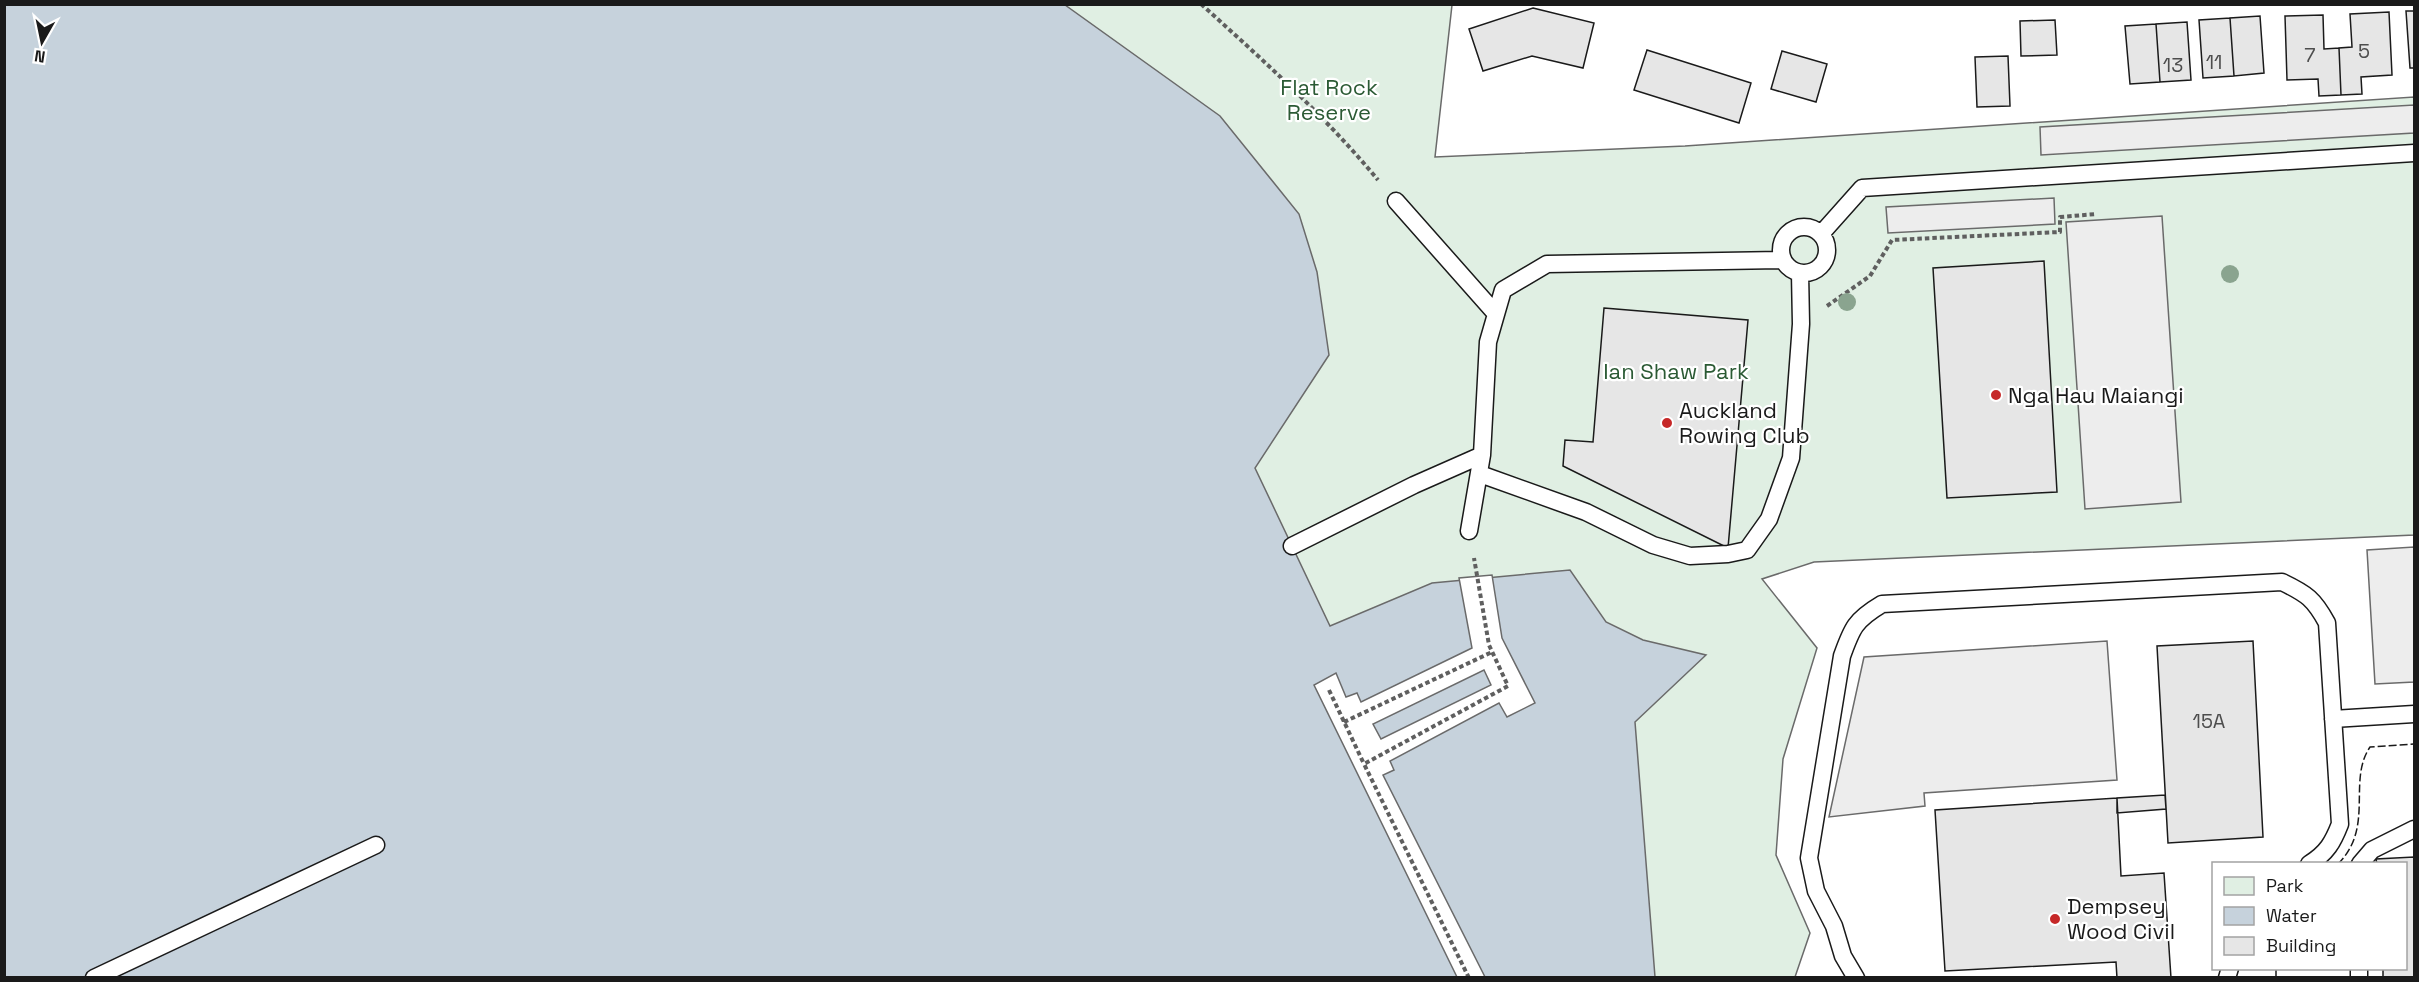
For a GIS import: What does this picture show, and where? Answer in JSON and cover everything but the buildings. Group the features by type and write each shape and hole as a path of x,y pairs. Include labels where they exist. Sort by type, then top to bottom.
{"lane":[{"path":"1821,234 1862,188 2415,153"},
{"path":"1396,201 1496,314"},
{"path":"1807,227 1821,234 1827,248 1825,261 1814,272 1793,271 1783,260 1782,244 1791,231 1807,227"},
{"path":"1469,531 1482,455 1488,342 1503,290 1547,264 1783,260"},
{"path":"1480,474 1586,512 1653,545 1690,556 1728,555 1747,550 1769,519 1791,458 1801,324 1800,273"},
{"path":"1292,546 1414,484 1482,455"},
{"path":"1856,978 1843,957 1834,926 1816,891 1809,858 1842,657 1851,633 1862,616 1882,604 2282,582 2315,602 2326,623 2340,824 2333,842 2323,856 2312,862"},
{"path":"2333,719 2415,714"},
{"path":"2362,862 2372,850 2415,830"},
{"path":"94,978 376,845"}],"path":[{"path":"1201,4 1260,57 1351,147 1396,201"},
{"path":"1801,324 1870,276 1892,240 2060,232 2060,217 2096,214"},
{"path":"1364,764 1509,686 1488,645 1469,531"},
{"path":"1344,722 1492,652"},
{"path":"1329,690 1469,978"}],"green space":[{"name":"Ian Shaw Park","path":"962,5 1452,5 1435,157 1685,146 2414,97 2414,535 1814,562 1762,579 1817,648 1783,759 1776,855 1810,933 1795,977 1592,977 1259,650"}],"shaded area":[{"path":"2414,105 2414,133 2041,155 2040,127"},
{"path":"2054,198 2055,224 1888,233 1886,207"},
{"path":"2162,216 2181,502 2085,509 2066,222"},
{"path":"2414,547 2414,682 2375,684 2367,550"},
{"path":"2107,641 2117,780 1924,793 1925,806 1829,817 1864,657"}],"water":[{"path":"5,5 1065,5 1220,116 1299,214 1317,272 1329,355 1255,468 1330,626 1432,583 1570,570 1606,622 1643,640 1706,655 1635,722 1655,977 5,978"}],"pier":[{"path":"1492,575 1502,638 1535,703 1507,717 1499,703 1390,761 1394,770 1383,775 1485,977 1457,977 1314,685 1336,673 1346,697 1357,693 1361,702 1472,648 1459,578","holes":["1484,670 1491,685 1381,739 1373,724"]}],"fence":[{"path":"2340,862 2349,850 2355,835 2360,774 2370,747 2414,744"},
{"path":"2276,970 2276,978"}],"place":[{"name":"Nga Hau Maiangi","path":"1996,395"},
{"name":"Auckland Rowing Club","path":"1667,423"},
{"name":"Dempsey Wood Civil","path":"2055,919"}],"park label":[{"name":"Flat Rock Reserve","path":"1329,100"}]}
